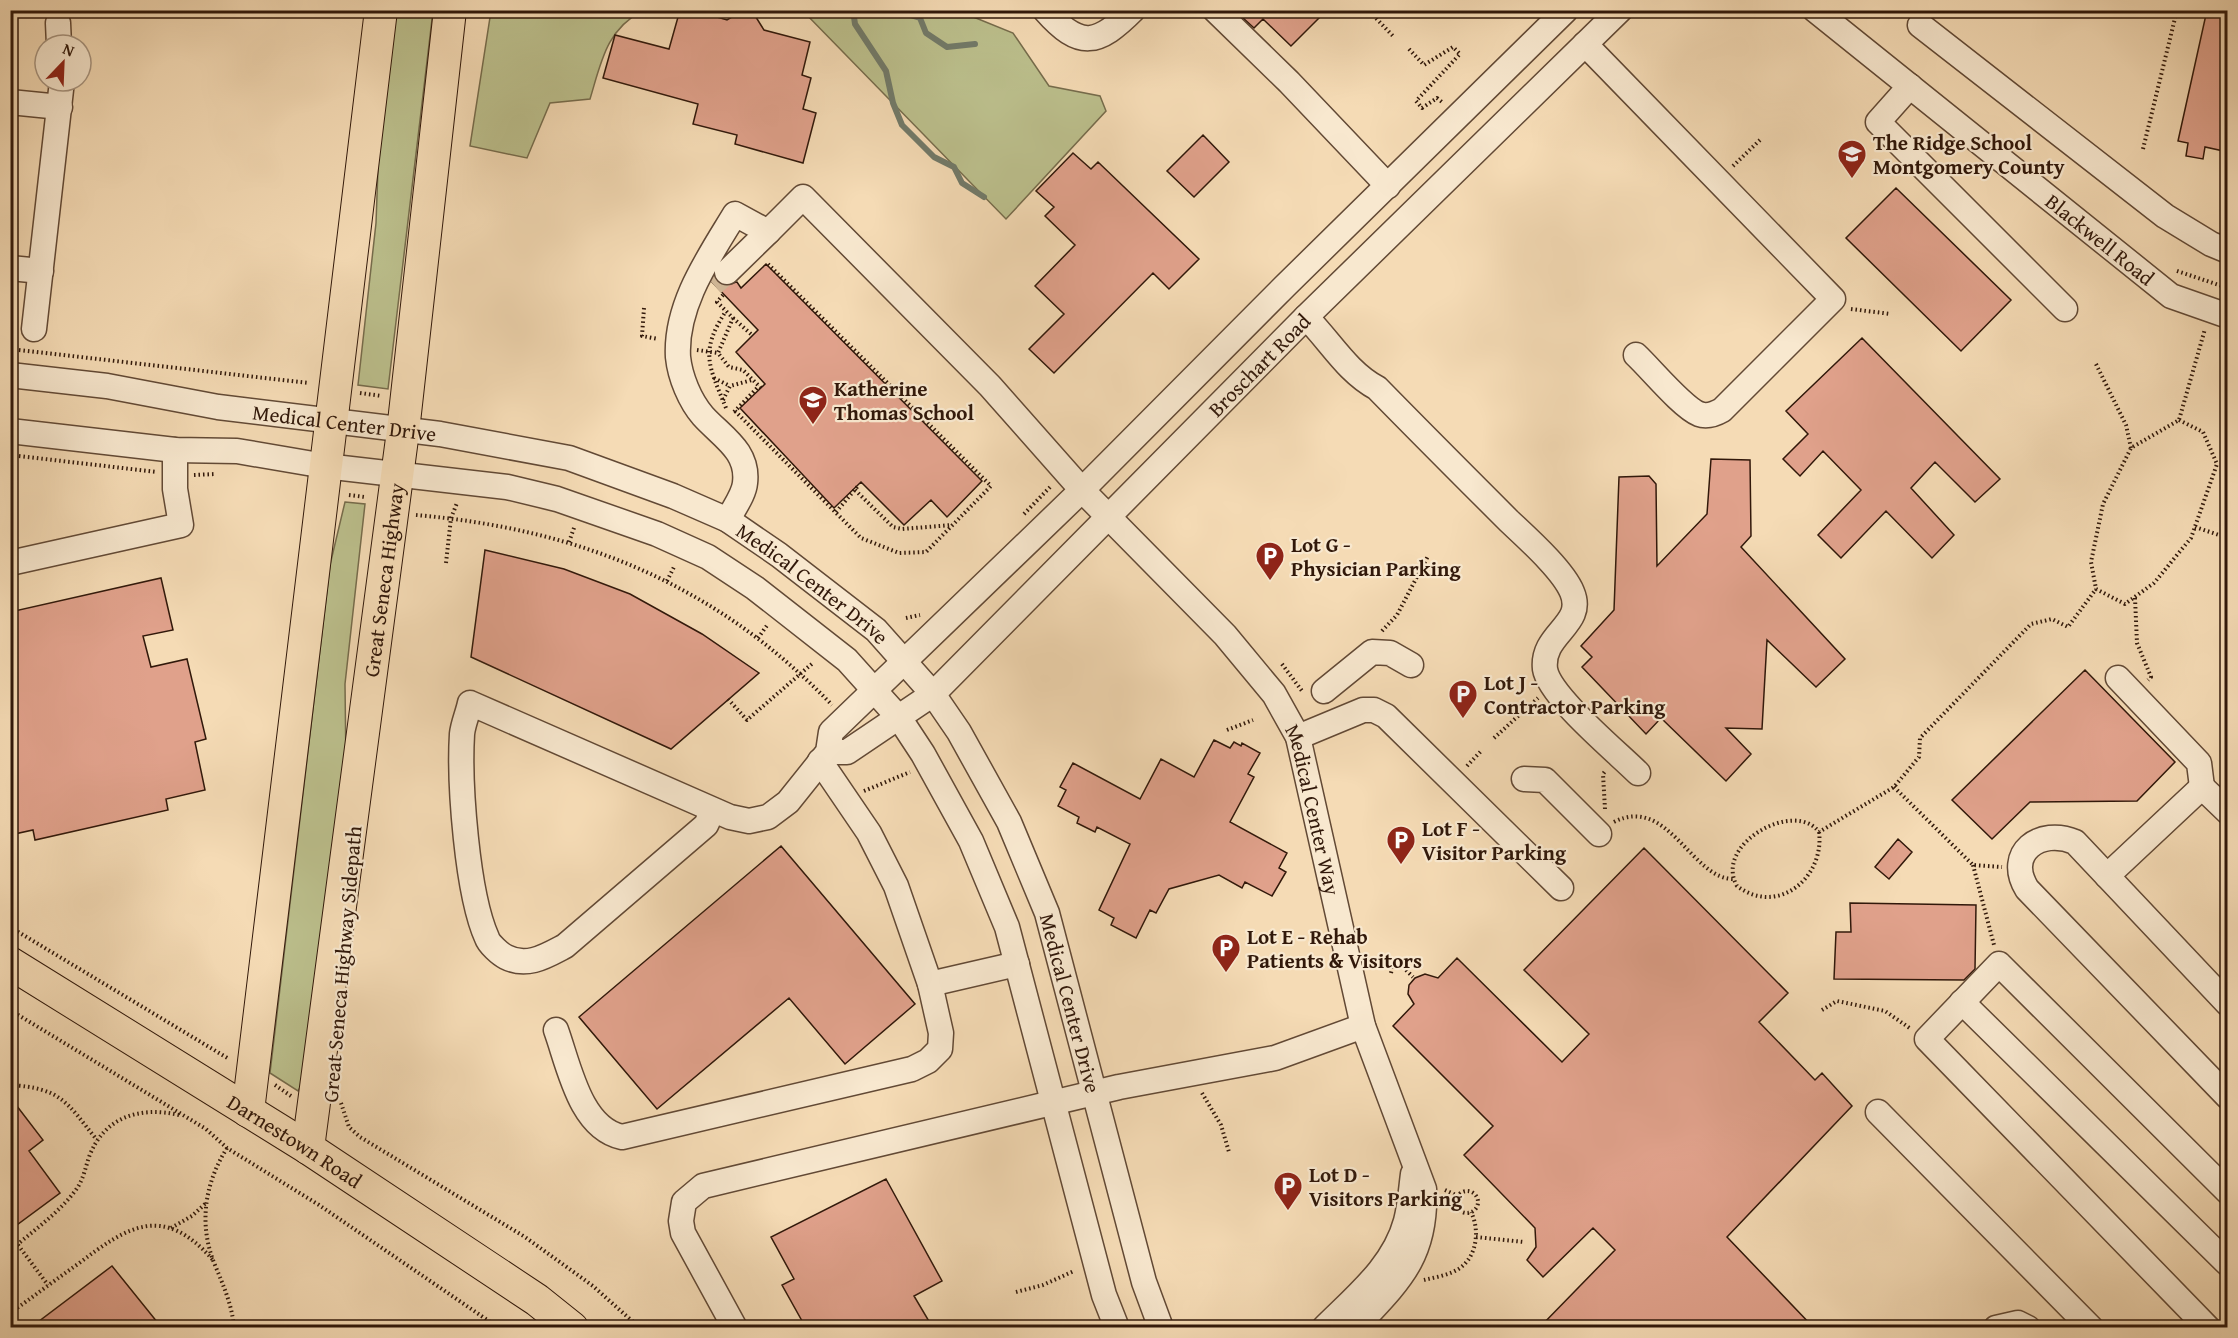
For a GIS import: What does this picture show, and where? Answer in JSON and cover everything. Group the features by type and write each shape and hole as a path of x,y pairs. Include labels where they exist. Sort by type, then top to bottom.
{"main road":[{"path":"248,1111 381,10"},
{"name":"Great Seneca Highway","path":"308,1148 403,431 450,10"},
{"name":"Darnestown Road","path":"10,963 308,1148 537,1300 572,1328"}],"street":[{"path":"1046,10 1068,32 1081,39 1093,40 1115,28 1133,10"},
{"path":"1215,10 1289,82 1388,186"},
{"name":"Broschart Road","path":"713,810 706,825 565,945 543,958 524,963 504,957 487,940 476,903 464,811 462,732 470,703 713,810 749,821 768,817 788,802 824,756 831,732 1082,490 1566,10"},
{"name":"Broschart Road","path":"824,756 847,752 933,694 1306,317 1620,10"},
{"name":"Blackwell Road","path":"1815,10 2171,296 2221,314"},
{"path":"1920,25 2165,216 2211,244 2228,251"},
{"path":"1585,45 1833,299 1722,410 1712,415 1700,415 1688,406 1636,354"},
{"path":"1910,86 1878,122 2065,309"},
{"path":"34,329 61,93"},
{"path":"10,102 60,107"},
{"name":"Medical Center Way","path":"768,232 803,197 990,386 1082,490 1251,664 1274,694 1299,737 1363,1026 1424,1189 1425,1215 1422,1234 1408,1267 1396,1284 1355,1328"},
{"path":"682,314 721,283 768,232 735,214 704,267 682,314 678,358 687,390 702,415 741,453 746,471 745,486 728,520"},
{"path":"10,268 41,271"},
{"path":"1306,317 1355,373 1377,388 1548,560 1572,592 1574,609 1570,621 1548,644 1545,670 1564,701 1638,773"},
{"name":"Medical Center Drive","path":"10,375 107,386 218,406 514,446 569,458 673,496 728,520 779,555 876,630 933,694 959,732 1009,822 1047,913 1144,1282 1161,1328"},
{"name":"Medical Center Drive","path":"10,431 175,450 237,451 397,476 507,487 557,499 657,534 708,557 755,588 848,660 900,718 971,840 1007,927 1104,1295 1118,1328"},
{"path":"10,563 181,525 175,489 175,450"},
{"path":"1313,691 1372,652 1390,652 1411,665"},
{"path":"2118,678 2199,763 2202,787 2228,812"},
{"path":"1299,737 1363,710 1374,710 1386,716 1398,724 1561,888"},
{"path":"556,1030 584,1105 595,1121 609,1134 622,1137 912,1069 928,1061 940,1049 941,1033 930,984 896,886 824,756"},
{"path":"1524,778 1545,780 1603,830"},
{"path":"2107,876 2202,787"},
{"path":"2228,1004 2075,842 2062,836 2048,836 2036,841 2021,860 2021,880 2038,903 2228,1097"},
{"path":"930,984 1017,964"},
{"path":"2208,1328 1927,1039 1999,964 2228,1192"},
{"path":"1962,1002 2228,1264"},
{"path":"735,1328 683,1233 684,1202 691,1194 716,1182 1094,1093 1275,1058 1363,1026"},
{"path":"1878,1112 2091,1328"},
{"name":"Medical Center Way","path":"1324,1328 1379,1272 1392,1252 1406,1220 1414,1163"},
{"path":"1996,1328 2018,1323 2028,1328"}],"path":[{"path":"2143,149 2177,10"},
{"path":"1372,15 1393,36"},
{"path":"1409,49 1424,65 1453,47 1460,54 1416,100 1422,108 1437,98 1442,102"},
{"path":"1718,181 1762,138"},
{"path":"735,411 861,538 899,553 926,552 991,486 761,257"},
{"path":"721,283 717,302 752,335"},
{"path":"1819,832 1894,787 1919,757 1920,738 2031,624 2052,619 2068,627 2096,589 2091,562 2103,504 2132,448 2179,420 2201,335 2221,314 2221,286"},
{"path":"645,308 642,336 664,339"},
{"path":"1850,309 1891,314"},
{"path":"708,351 718,352 729,368 743,370 760,387 729,417 717,389 708,351 710,339 726,311"},
{"path":"718,352 733,318"},
{"path":"10,349 309,383"},
{"path":"2096,364 2126,425 2132,448"},
{"path":"714,378 730,386"},
{"path":"717,389 752,380"},
{"path":"723,401 730,386"},
{"path":"361,393 387,396"},
{"path":"2096,589 2125,604 2154,583 2191,538 2217,464 2203,432 2179,420"},
{"path":"10,455 159,473"},
{"path":"836,512 856,488 893,527 902,529 952,525"},
{"path":"349,495 365,497"},
{"path":"447,564 451,518 459,500"},
{"path":"406,514 523,529 629,563 667,581 724,614 758,638 801,674 837,711"},
{"path":"569,542 575,524"},
{"path":"2195,527 2228,538"},
{"path":"1375,635 1391,623 1428,556"},
{"path":"667,581 675,565"},
{"path":"2135,597 2138,643 2151,677 2135,695"},
{"path":"758,638 769,624"},
{"path":"728,699 747,720 814,662"},
{"path":"1282,664 1313,691"},
{"path":"1494,738 1553,686"},
{"path":"1227,730 1253,720"},
{"path":"1469,763 1482,750"},
{"path":"1618,754 1603,774 1603,830 1632,814 1649,820 1668,830 1718,877 1734,879"},
{"path":"847,798 911,771"},
{"path":"1894,787 1973,865 1999,964"},
{"path":"1806,822 1819,832 1820,843 1815,865 1809,874 1786,893 1775,898 1756,898 1737,886 1734,879 1735,858 1743,845 1768,826 1806,822"},
{"path":"1973,865 2020,869"},
{"path":"10,927 226,1057"},
{"path":"1391,974 1394,960"},
{"path":"1406,970 1413,977"},
{"path":"1822,1010 1837,1001 1885,1011 1927,1039"},
{"path":"10,1010 206,1129 227,1148 319,1205 499,1328"},
{"path":"272,1084 295,1098"},
{"path":"11,1086 38,1087 61,1098 97,1140"},
{"path":"1198,1088 1221,1125 1229,1152"},
{"name":"Great Seneca Highway Sidepath","path":"341,1093 344,1118 360,1137 525,1237 593,1286 640,1328"},
{"path":"10,1251 74,1192 97,1140 108,1127 133,1113 165,1112 183,1116"},
{"path":"337,1122 344,1118"},
{"path":"227,1148 212,1178 206,1203 205,1228 213,1260 231,1305 234,1328"},
{"path":"1439,1189 1458,1196"},
{"path":"1467,1191 1477,1196 1477,1208 1464,1213 1458,1209 1456,1203 1458,1196 1467,1191"},
{"path":"170,1229 192,1216 206,1203"},
{"path":"1420,1281 1459,1268 1467,1260 1476,1237 1476,1225 1471,1212"},
{"path":"10,1313 111,1239 129,1230 148,1226 170,1229 194,1240 213,1260"},
{"path":"1476,1237 1524,1242"},
{"path":"18,1245 48,1285"},
{"path":"1016,1292 1043,1285 1074,1271"}],"green space":[{"path":"392,11 433,11 388,389 358,385 376,223 380,114"},
{"path":"491,11 642,11 620,28 613,38 602,60 590,99 550,103 527,158 470,146"},
{"path":"803,11 965,11 971,16 1013,33 1049,86 1100,96 1106,111 1006,219"},
{"path":"345,502 365,504 345,684 346,766 305,1079 298,1091 270,1073 330,565"}],"building":[{"path":"680,10 693,10 727,20 742,11 754,14 764,30 810,42 802,75 811,78 803,109 816,113 803,163 735,144 737,135 693,124 698,104 603,78 615,35 669,49"},
{"path":"1249,10 1327,10 1291,46 1263,19 1254,28 1242,17"},
{"path":"2207,10 2228,10 2228,152 2205,147 2203,159 2186,156 2188,143 2178,141"},
{"path":"1203,135 1229,162 1194,197 1167,171"},
{"path":"1073,153 1091,169 1098,162 1199,259 1169,289 1153,273 1054,373 1029,349 1064,314 1035,286 1075,245 1045,216 1054,207 1036,191"},
{"path":"1896,188 2011,300 1961,351 1846,238"},
{"path":"766,264 982,481 947,517 931,500 904,525 861,482 834,508 740,408 765,384 736,352 758,330 712,282 715,278 723,285 737,282 741,288"},
{"path":"1862,338 2000,479 1975,502 1935,462 1911,488 1954,535 1932,558 1886,511 1841,558 1818,535 1861,490 1823,451 1800,476 1783,459 1808,434 1786,411"},
{"path":"1711,459 1750,460 1751,536 1741,547 1845,659 1816,687 1767,640 1762,729 1726,728 1751,754 1726,781 1661,718 1646,734 1582,667 1592,657 1581,646 1614,610 1619,477 1649,476 1656,484 1657,566 1707,514"},
{"path":"485,550 564,569 630,594 702,634 759,673 671,749 471,657"},
{"path":"161,578 173,630 143,636 151,667 187,659 206,739 195,742 205,790 166,799 168,810 35,840 33,830 10,835 10,813 14,812 10,795 10,612"},
{"path":"2085,670 2175,762 2137,801 2030,802 1992,839 1952,800"},
{"path":"1214,740 1230,748 1234,742 1241,746 1242,743 1260,753 1248,774 1254,777 1230,822 1287,853 1279,868 1286,872 1272,896 1245,882 1242,888 1219,875 1169,889 1156,913 1150,910 1136,938 1111,925 1114,918 1099,910 1130,844 1097,827 1095,832 1077,823 1079,817 1058,806 1066,790 1060,787 1073,763 1140,799 1161,759 1194,777"},
{"path":"1898,839 1912,852 1889,879 1875,867"},
{"path":"781,846 915,1004 845,1064 789,998 657,1109 579,1017"},
{"path":"1644,848 1788,993 1759,1022 1815,1080 1822,1073 1852,1106 1727,1237 1814,1328 1539,1328 1615,1250 1593,1228 1543,1277 1527,1260 1536,1247 1535,1228 1464,1155 1493,1126 1393,1026 1414,1004 1408,994 1409,985 1415,978 1425,974 1438,978 1457,958 1562,1062 1589,1034 1524,970"},
{"path":"1850,903 1976,905 1975,969 1964,980 1834,979 1836,932 1851,932"},
{"path":"10,1097 43,1140 29,1151 60,1193 10,1230"},
{"path":"886,1179 942,1281 914,1296 933,1328 806,1328 782,1285 794,1279 771,1237"},
{"path":"112,1266 162,1328 30,1328"}],"waterway":[{"path":"853,10 855,24 886,71 893,103 902,125 934,157 954,167 962,183 984,197"},
{"path":"894,10 920,18 926,33 947,47 975,44"}],"tunnel":[{"path":"713,284 727,272"}],"place":[{"name":"The Ridge School Montgomery County","path":"1852,180"},
{"name":"Katherine Thomas School","path":"813,426"},
{"name":"Lot G - Physician Parking","path":"1270,582"},
{"name":"Lot J - Contractor Parking","path":"1463,720"},
{"name":"Lot F - Visitor Parking","path":"1401,866"},
{"name":"Lot E - Rehab Patients & Visitors","path":"1226,974"},
{"name":"Lot D - Visitors Parking","path":"1288,1212"}]}
